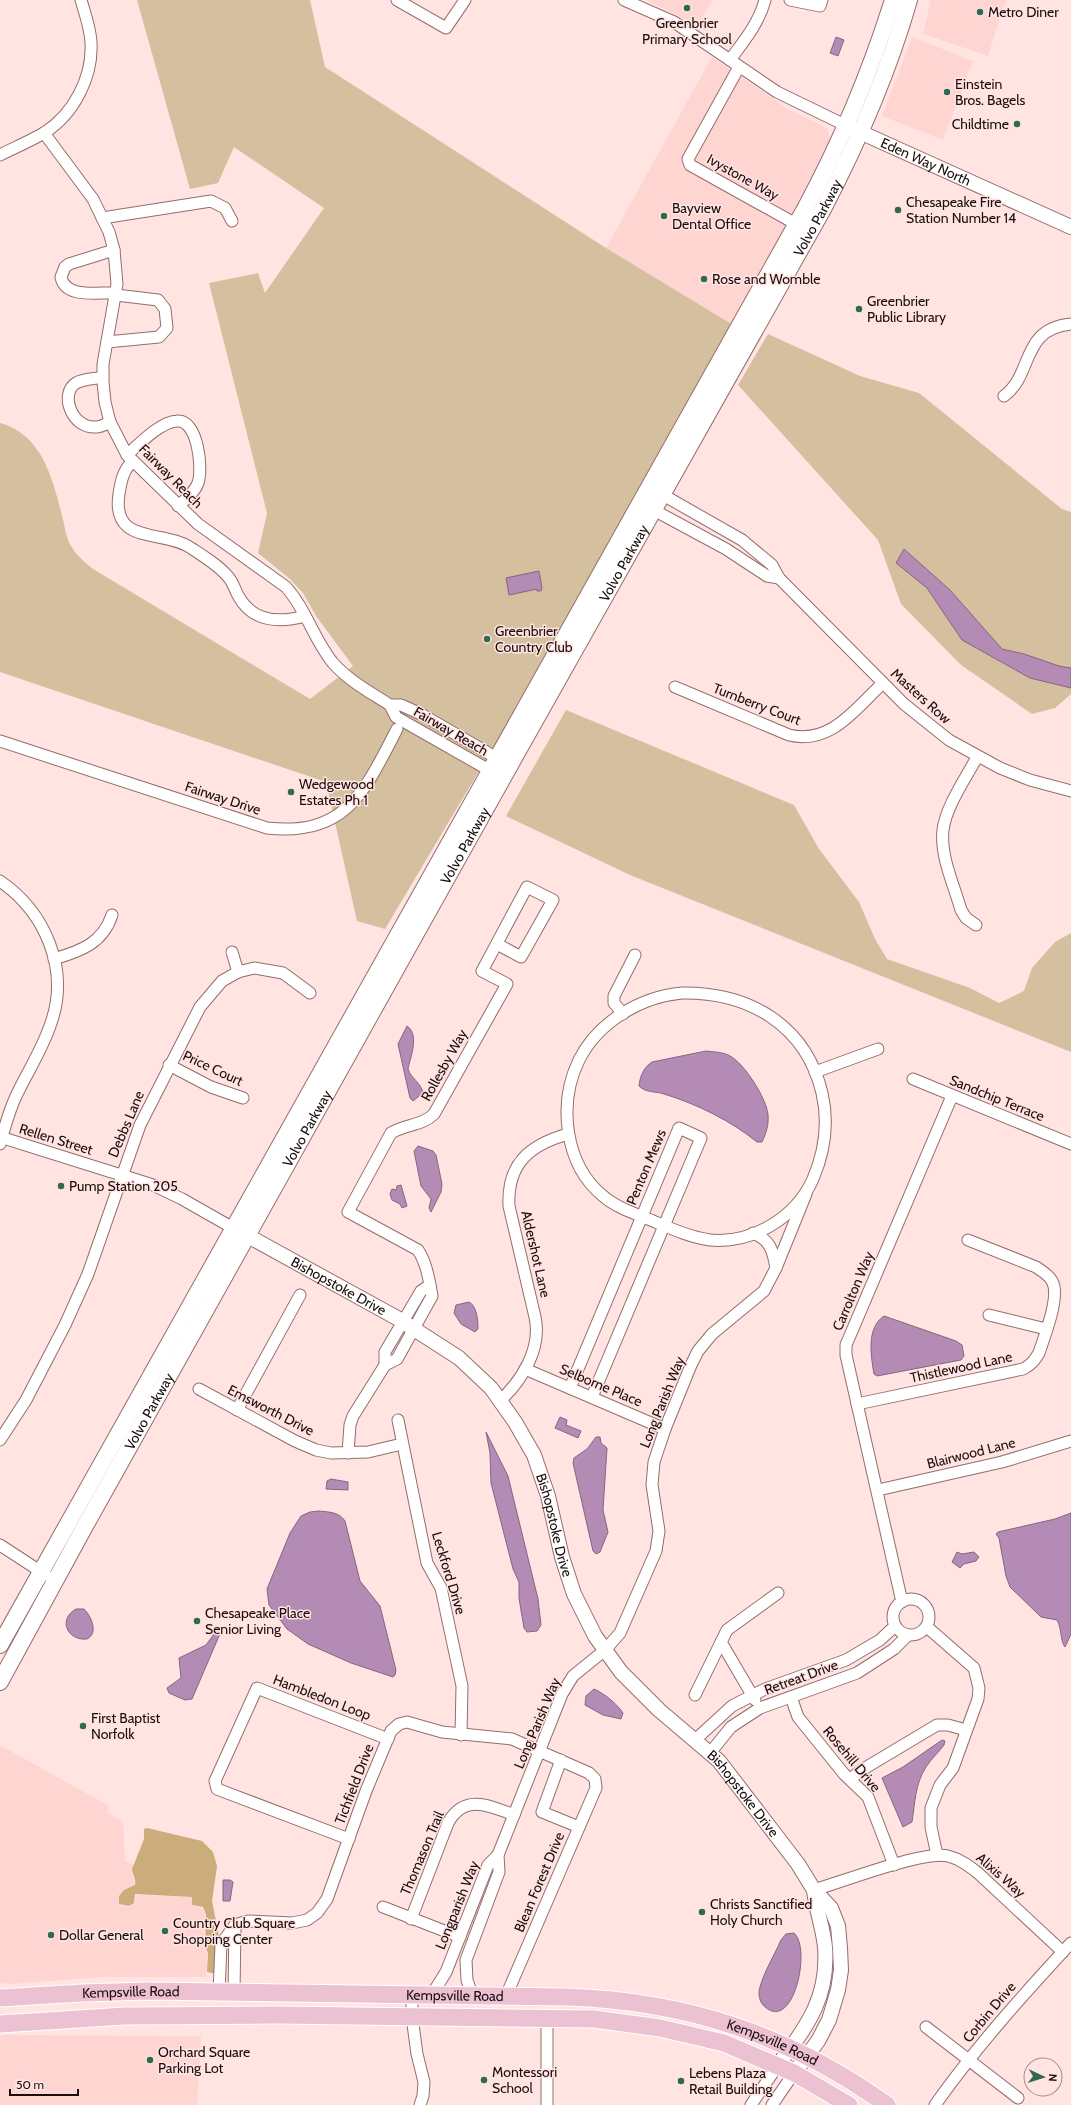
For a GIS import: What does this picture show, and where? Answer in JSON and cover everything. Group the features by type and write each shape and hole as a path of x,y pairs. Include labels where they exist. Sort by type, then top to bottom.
{"main road":[{"name":"Volvo Parkway","path":"656,491 847,126 868,73 893,0"},
{"name":"Volvo Parkway","path":"0,1645 233,1228 499,768 656,491 823,209 861,133 884,76 909,0"},
{"name":"Volvo Parkway","path":"0,1682 55,1580 247,1236 499,768"},
{"name":"Kempsville Road","path":"0,1998 132,1991 600,1998 667,2008 732,2024 808,2056 842,2075 887,2105"},
{"name":"Kempsville Road","path":"0,2024 125,2016 594,2019 660,2028 724,2043 778,2065 849,2105"}],"street":[{"path":"0,155 44,133 63,117 77,98 86,79 91,54 91,41 81,0"},
{"path":"397,0 446,28 465,0"},
{"path":"624,0 674,22 776,92 847,126"},
{"name":"Ivystone Way","path":"765,0 761,14 749,34 688,159 690,165 796,224"},
{"path":"790,0 820,6 822,0"},
{"name":"Eden Way North","path":"847,126 1071,227"},
{"name":"Fairway Reach","path":"44,133 93,199 114,250 117,275 116,294 107,342 103,377 105,402 110,422 130,458 178,506 209,533 286,587 297,600 318,640 338,668 364,689 390,705 401,705 420,714 499,768"},
{"path":"102,218 211,201 225,208 232,221"},
{"path":"107,342 159,337 167,328 165,309 158,300 116,294 72,292 64,286 61,277 65,268 69,264 114,250"},
{"path":"1004,396 1015,385 1027,356 1038,340 1055,328 1071,324"},
{"path":"103,377 76,383 70,389 68,397 72,414 78,422 94,428 110,422"},
{"path":"178,506 196,488 201,474 193,432 187,424 182,421 174,421 146,437 130,458 122,476 118,504 122,520 138,533 185,543 228,576 244,604 258,615 271,620 281,621 305,616"},
{"name":"Masters Row","path":"656,491 742,540 772,565 779,578 883,683 925,723 976,757 1030,780 1071,791"},
{"name":"Masters Row","path":"647,507 726,549 767,576 779,578"},
{"name":"Turnberry Court","path":"675,687 789,735 806,738 822,735 838,726 883,683"},
{"name":"Fairway Drive","path":"0,741 267,828 286,830 320,824 337,815 352,804 370,780 397,729"},
{"path":"976,757 950,808 944,829 943,839 944,850 961,910 966,918 976,925"},
{"path":"0,881 17,894 32,910 45,932 54,959 57,987 52,1021 16,1096 1,1140"},
{"name":"Rollesby Way","path":"348,1453 350,1425 353,1416 385,1365 397,1359 408,1326 432,1296 424,1259 418,1250 348,1212 391,1133 397,1129 427,1121 434,1114 507,984 482,971 527,887 553,900 521,957 497,944"},
{"path":"54,959 92,945 106,929 112,915"},
{"path":"232,952 238,972"},
{"path":"623,1014 614,1003 614,996 636,955"},
{"name":"Debbs Lane","path":"0,1440 29,1394 65,1325 102,1236 121,1174 140,1125 169,1065 200,1007 222,981 238,972 254,968 284,973 310,993"},
{"name":"Long Parish Way","path":"498,1855 562,1694 573,1676 605,1650 620,1633 625,1625 656,1551 659,1531 653,1494 653,1474 665,1429 691,1365 706,1341 758,1298 769,1284 820,1160 826,1131 824,1103 815,1072 804,1051 786,1029 762,1011 736,999 705,993 671,994 642,1003 614,1019 594,1037 578,1063 567,1105 568,1134 579,1164 603,1196 664,1226 688,1235 712,1240 736,1238 767,1228 789,1214 806,1194"},
{"path":"815,1072 878,1049"},
{"name":"Price Court","path":"169,1065 212,1087 243,1098"},
{"name":"Sandchip Terrace","path":"913,1079 1071,1144"},
{"name":"Carrolton Way","path":"902,1602 878,1490 846,1355 846,1345 952,1096"},
{"name":"Penton Mews","path":"570,1388 679,1128 701,1138 592,1397"},
{"name":"Aldershot Lane","path":"500,1401 512,1389 525,1369 536,1342 537,1328 509,1206 508,1192 511,1178 519,1163 528,1152 545,1141 568,1134"},
{"name":"Rellen Street","path":"1,1140 121,1174 168,1192 233,1228"},
{"name":"Bishopstoke Drive","path":"233,1228 408,1326 459,1358 491,1388 500,1401 534,1455 548,1496 562,1557 574,1594 595,1636 621,1672 659,1710 719,1761 798,1864 814,1890 831,1908 838,1926 841,1970 838,1990 829,2020 808,2056 794,2073"},
{"path":"753,1233 762,1237 769,1243 774,1252 776,1268"},
{"name":"Thistlewood Lane","path":"857,1404 1023,1369 1032,1364 1039,1353 1046,1329 1055,1293 1053,1282 1045,1273 1036,1267 968,1240"},
{"path":"237,1410 300,1295"},
{"path":"989,1315 1046,1329"},
{"name":"Selborne Place","path":"525,1369 665,1429"},
{"name":"Emsworth Drive","path":"199,1389 316,1450 348,1453 368,1452 402,1444"},
{"name":"Leckford Drive","path":"398,1420 428,1563 441,1588 462,1686 461,1735"},
{"name":"Blairwood Lane","path":"878,1490 1002,1462 1071,1442"},
{"path":"0,1545 55,1580"},
{"path":"695,1695 727,1630 778,1593"},
{"path":"913,1600 924,1604 929,1615 927,1627 918,1634 908,1635 903,1633 895,1626 893,1621 895,1610 902,1602 913,1600"},
{"name":"Retreat Drive","path":"695,1740 732,1706 765,1689 846,1660 880,1640 895,1626"},
{"path":"927,1627 974,1668 978,1683 978,1699 953,1768 940,1785 931,1808 931,1827 937,1855"},
{"name":"Retreat Drive","path":"710,1753 731,1727 760,1708 857,1673 894,1650 908,1635"},
{"path":"721,1642 760,1708"},
{"name":"Hambledon Loop","path":"349,1839 217,1789 214,1786 214,1782 257,1688 388,1739"},
{"name":"Rosehill Drive","path":"791,1697 798,1717 850,1779 868,1797 894,1865"},
{"name":"Tichfield Drive","path":"227,1993 235,1925 248,1922 292,1924 306,1920 317,1913 327,1899 366,1791 388,1739 392,1731 399,1724 407,1722 442,1732 461,1735 500,1737 512,1740 541,1750 589,1773 595,1779"},
{"path":"850,1779 865,1768 937,1725 948,1725 966,1730"},
{"path":"561,1760 542,1812 579,1827"},
{"name":"Blean Forest Drive","path":"506,1996 596,1788 595,1779"},
{"name":"Thomason Trail","path":"412,1919 453,1813 458,1808 473,1804 496,1808 514,1815"},
{"name":"Longparish Way","path":"431,1996 446,1972 488,1865 498,1855"},
{"name":"Longparish Way","path":"478,1996 470,1989 466,1980 466,1960 499,1872 498,1855"},
{"name":"Alixis Way","path":"814,1890 926,1855 948,1856 964,1862 978,1873 1063,1952"},
{"name":"Bishopstoke Drive","path":"778,2065 802,2034 815,2011 823,1987 825,1947 822,1928 816,1909 814,1890"},
{"path":"383,1907 460,1937"},
{"name":"Corbin Drive","path":"935,2105 1005,2014 1071,1943"},
{"path":"412,1996 412,2017 424,2082 423,2096 420,2105"},
{"path":"547,2018 547,2105"},
{"path":"926,2027 1018,2098"},
{"path":"751,2105 778,2065"},
{"path":"772,2105 794,2073"}],"shaded area":[{"name":"Greenbrier Country Club","path":"137,0 310,0 325,67 606,248 733,325 501,734 385,929 357,921 326,782 0,672 0,423 26,436 35,447 49,471 70,545 77,555 93,569 310,699 353,666 316,616 303,593 290,579 258,553 267,513 209,283 258,273 265,293 324,208 234,147 218,183 190,189"},
{"name":"Greenbrier Primary School","path":"647,0 712,0 697,26"},
{"path":"931,0 1006,0 988,56 923,34"},
{"path":"836,37 844,40 838,56 830,53"},
{"path":"912,37 973,61 943,140 882,116"},
{"path":"712,57 788,109 827,128 831,141 830,146 733,325 606,248"},
{"path":"768,334 860,376 919,393 1062,509 1071,512 1071,694 1055,708 1032,714 961,665 901,604 878,540 738,385"},
{"path":"904,549 950,590 1002,649 1024,654 1059,666 1071,668 1071,688 1030,678 962,640 927,588 896,563"},
{"path":"539,571 542,588 541,591 537,591 537,589 509,595 506,578"},
{"path":"566,710 794,805 819,849 859,902 875,939 887,959 970,988 999,1003 1024,991 1032,968 1055,942 1071,933 1071,1052 630,875 506,816"},
{"path":"407,1026 411,1030 414,1041 408,1069 422,1089 423,1093 413,1101 410,1098 398,1044"},
{"path":"706,1051 722,1053 730,1056 742,1066 754,1082 764,1100 768,1115 767,1129 762,1142 757,1142 725,1120 701,1108 664,1094 645,1090 639,1086 643,1072 652,1062"},
{"path":"418,1146 433,1151 436,1155 442,1184 441,1192 431,1212 429,1208 431,1199 421,1186 414,1151"},
{"path":"401,1185 407,1206 402,1208 400,1204 392,1200 390,1194 392,1189 396,1190 397,1186"},
{"path":"469,1302 474,1307 478,1322 478,1329 475,1332 461,1324 454,1313 456,1305"},
{"path":"884,1316 956,1341 962,1345 964,1356 961,1360 877,1376 874,1374 871,1343 874,1328 878,1321"},
{"path":"560,1417 567,1420 566,1425 581,1431 578,1438 555,1428"},
{"path":"486,1432 508,1476 538,1599 541,1625 537,1631 527,1632 524,1628 519,1598 519,1582 513,1569 491,1483 490,1453"},
{"path":"596,1437 600,1437 601,1443 607,1448 603,1510 608,1532 600,1552 596,1554 593,1551 573,1463 574,1458 587,1449"},
{"path":"331,1479 348,1482 348,1490 326,1489 327,1481"},
{"path":"319,1511 337,1514 345,1521 360,1581 380,1606 396,1670 393,1677 351,1663 308,1644 287,1629 269,1605 267,1589 290,1533 301,1516 310,1512"},
{"path":"1071,1513 1071,1634 1065,1647 1057,1620 1041,1617 1010,1587 1006,1576 999,1538 996,1534 998,1532 1055,1519"},
{"path":"957,1552 962,1554 974,1552 979,1557 976,1561 964,1564 960,1568 952,1562"},
{"path":"76,1609 84,1609 93,1624 93,1633 87,1639 75,1637 67,1629 67,1619"},
{"path":"217,1630 220,1632 219,1636 192,1699 185,1700 169,1693 167,1688 181,1678 179,1658 206,1645"},
{"path":"594,1689 614,1702 623,1713 621,1719 603,1715 585,1705 586,1696"},
{"path":"942,1740 945,1741 944,1745 922,1773 916,1794 912,1822 903,1827 882,1778 903,1767"},
{"path":"0,1745 109,1806 107,1813 123,1822 125,1861 133,1864 131,1874 136,1882 133,1887 124,1890 119,1896 119,1905 129,1907 135,1903 136,1895 192,1897 192,1906 203,1908 205,1914 204,1946 207,1953 206,1977 101,1977 12,1984 0,1983"},
{"path":"147,1828 202,1841 213,1852 217,1866 212,1901 219,1936 217,1974 207,1972 208,1953 205,1946 206,1914 203,1907 192,1905 192,1897 135,1894 134,1903 129,1906 119,1904 119,1896 124,1890 135,1885 132,1869 144,1839 144,1829"},
{"path":"223,1880 230,1880 233,1882 230,1901 223,1901"},
{"path":"794,1933 799,1942 801,1955 800,1971 791,2000 783,2009 774,2011 763,2005 759,1996 759,1989 781,1940 786,1934"},
{"path":"0,2035 201,2036 197,2105 0,2105"}],"place":[{"name":"Greenbrier Primary School","path":"687,8"},
{"name":"Metro Diner","path":"980,12"},
{"name":"Einstein Bros. Bagels","path":"947,92"},
{"name":"Childtime","path":"1017,124"},
{"name":"Chesapeake Fire Station Number 14","path":"898,210"},
{"name":"Bayview Dental Office","path":"664,216"},
{"name":"Rose and Womble","path":"704,279"},
{"name":"Greenbrier Public Library","path":"859,309"},
{"name":"Greenbrier Country Club","path":"487,639"},
{"name":"Wedgewood Estates Ph 1","path":"291,792"},
{"name":"Pump Station 205","path":"61,1186"},
{"name":"Chesapeake Place Senior Living","path":"197,1621"},
{"name":"First Baptist Norfolk","path":"83,1726"},
{"name":"Christs Sanctified Holy Church","path":"702,1912"},
{"name":"Country Club Square Shopping Center","path":"165,1931"},
{"name":"Dollar General","path":"51,1935"},
{"name":"Orchard Square Parking Lot","path":"150,2060"},
{"name":"Montessori School","path":"484,2080"},
{"name":"Lebens Plaza Retail Building","path":"681,2081"}]}
